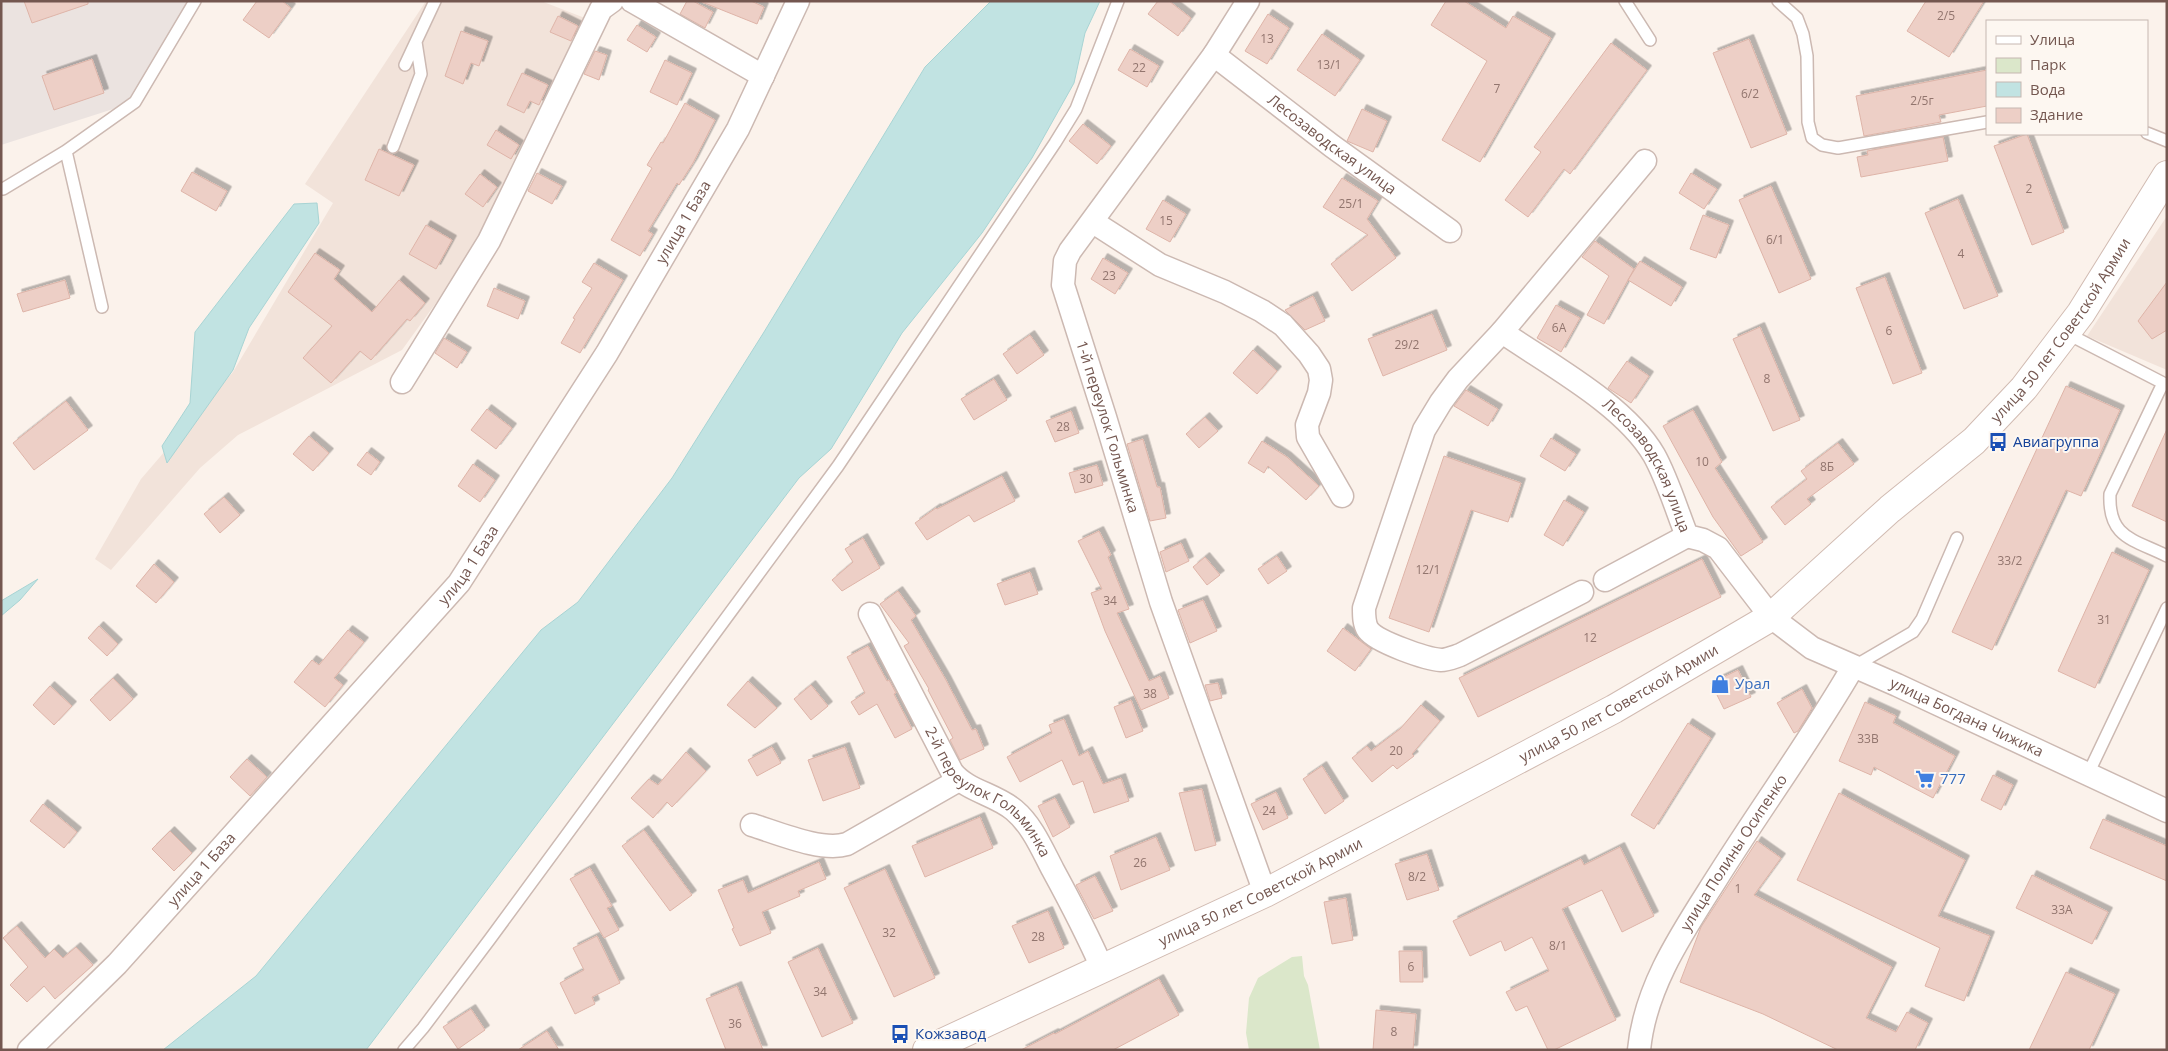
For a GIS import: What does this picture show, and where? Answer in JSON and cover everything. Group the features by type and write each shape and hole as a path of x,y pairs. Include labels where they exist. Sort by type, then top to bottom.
{"main road":[{"name":"улица 50 лет Советской Армии","path":"927,1050 1104,970 1265,893 1614,709 1770,617 1890,509 1974,440 2024,388 2081,313 2165,180"}],"street":[{"path":"402,382 489,241 601,9 612,1"},
{"path":"632,1 763,76"},
{"name":"улица 1 База","path":"29,1050 117,964 459,583 607,353 738,129 798,1"},
{"name":"1-й переулок Гольминка","path":"1248,1 1214,55 1070,251 1065,261 1063,285 1161,602 1265,893"},
{"name":"Лесозаводская улица","path":"1214,55 1332,146 1450,231"},
{"path":"1582,592 1460,656 1443,660 1426,658 1374,636 1367,629 1364,619 1364,608 1424,430 1440,402 1458,379 1502,332 1644,161"},
{"path":"1093,222 1160,265 1225,292 1283,324 1309,354 1319,369 1321,380 1320,393 1307,426 1308,437 1342,496"},
{"name":"Лесозаводская улица","path":"1502,332 1605,402 1641,436 1655,456 1687,536 1703,540 1718,548 1770,617"},
{"path":"1605,580 1687,536"},
{"name":"2-й переулок Гольминка","path":"870,614 952,772 959,780 1008,806 1031,829 1104,970"},
{"name":"улица Богдана Чижика","path":"1770,617 1812,648 1897,685 2167,811"},
{"name":"улица Полины Осипенко","path":"1639,1050 1652,997 1672,950 1757,813 1822,720 1853,667"},
{"path":"752,825 819,844 839,847 959,780"}],"lane":[{"path":"3,189 66,151 135,102 195,1"},
{"path":"405,65 435,1"},
{"path":"404,1050 423,1028 490,939 838,466 1071,118 1089,79 1118,1"},
{"path":"1625,1 1650,40"},
{"path":"1778,1 1797,18 1803,34 1807,56 1808,122 1812,138 1822,145 1838,148 1986,122"},
{"path":"393,147 421,74 416,42"},
{"path":"2148,133 2167,141"},
{"path":"66,151 102,307"},
{"path":"2066,333 2165,384 2110,494 2110,509 2113,523 2124,535 2167,556"},
{"path":"1853,667 1913,632 1922,619 1957,538"},
{"path":"2088,774 2167,608"}],"shaded area":[{"path":"1,1 190,1 163,42 158,75 135,102 1,145"},
{"path":"426,1 541,1 590,20 509,186 464,264 402,350 238,435 200,468 111,570 95,559 141,479 233,372 333,203 305,184"},
{"path":"2167,216 2167,370 2087,336"}],"green space":[{"path":"1302,956 1304,976 1308,985 1320,1050 1249,1050 1246,1033 1249,998 1258,978 1292,957"}],"water":[{"path":"991,1 1100,1 1085,33 1074,83 1032,158 982,233 902,333 831,449 799,478 366,1050 163,1050 256,976 541,630 578,602 672,478 764,332 925,67"},
{"path":"317,203 319,223 249,328 233,370 167,463 162,446 190,403 195,332 294,204"},
{"path":"38,579 20,600 1,616 1,601"}],"building":[{"path":"24,1 88,1 88,4 32,23"},
{"path":"257,1 282,1 291,8 269,38 243,20"},
{"path":"687,1 693,1 713,12 705,28 680,14"},
{"path":"751,1 764,7 757,24 702,2"},
{"path":"1158,1 1169,1 1191,18 1178,36 1148,14"},
{"path":"1446,1 1464,1 1506,28 1513,16 1551,38 1480,162 1442,140 1487,61 1431,25"},
{"path":"1926,1 1984,1 1949,57 1907,31"},
{"path":"1268,14 1289,28 1267,64 1245,51"},
{"path":"558,16 578,26 571,41 550,32"},
{"path":"637,25 656,37 647,52 627,40"},
{"path":"461,31 488,41 479,66 471,63 463,84 445,76"},
{"path":"1322,34 1360,60 1335,96 1297,70"},
{"path":"1749,39 1787,134 1751,148 1713,53"},
{"path":"1611,43 1647,70 1570,174 1564,169 1528,217 1505,200 1541,152 1534,147"},
{"path":"1130,49 1159,66 1147,87 1118,70"},
{"path":"595,51 607,55 599,80 584,74"},
{"path":"92,59 104,93 54,110 42,76"},
{"path":"665,60 692,73 677,105 650,92"},
{"path":"1986,70 1986,106 1939,115 1941,122 1864,136 1856,96"},
{"path":"522,73 548,85 539,105 530,101 524,113 507,105"},
{"path":"685,103 715,120 693,163 679,185 677,183 648,231 653,234 640,256 611,240 652,168 647,165 661,142 663,143"},
{"path":"1362,109 1387,121 1373,152 1347,141"},
{"path":"1083,124 1111,146 1097,164 1069,141"},
{"path":"496,130 519,145 511,159 487,145"},
{"path":"2027,135 2064,232 2032,245 1994,146"},
{"path":"1943,137 1948,161 1861,177 1857,157 1868,155 1867,151"},
{"path":"379,149 414,165 399,196 365,180"},
{"path":"192,172 227,191 216,211 181,191"},
{"path":"537,173 562,186 552,204 528,191"},
{"path":"1691,173 1717,189 1704,209 1679,193"},
{"path":"480,174 497,187 483,207 465,194"},
{"path":"1342,178 1378,201 1367,219 1396,258 1352,291 1331,264 1368,235 1323,207"},
{"path":"1771,186 1811,279 1779,293 1739,200"},
{"path":"1958,199 1998,296 1964,309 1925,213"},
{"path":"1163,200 1186,214 1170,242 1146,229"},
{"path":"1703,215 1729,225 1716,258 1690,249"},
{"path":"426,225 452,240 436,269 409,254"},
{"path":"1595,241 1634,269 1604,324 1587,315 1609,276 1582,257"},
{"path":"315,253 340,270 334,279 372,312 399,280 425,303 410,321 407,319 371,360 360,351 331,383 303,358 332,326 288,292"},
{"path":"1103,258 1128,273 1115,294 1091,279"},
{"path":"1640,261 1682,287 1671,306 1628,280"},
{"path":"594,263 623,280 580,353 561,343 575,319 573,318 592,288 582,282"},
{"path":"1885,277 1922,373 1893,384 1856,288"},
{"path":"65,280 70,298 23,312 17,294"},
{"path":"2167,282 2167,330 2152,339 2138,321"},
{"path":"494,288 525,301 518,319 487,306"},
{"path":"1313,296 1325,321 1305,330 1285,310"},
{"path":"1556,305 1580,318 1561,352 1537,338"},
{"path":"1432,314 1447,350 1383,376 1368,339"},
{"path":"1760,327 1800,420 1773,431 1733,339"},
{"path":"1030,335 1044,355 1017,374 1003,354"},
{"path":"444,338 467,352 457,368 435,353"},
{"path":"1253,350 1277,371 1257,394 1233,373"},
{"path":"1627,361 1649,376 1631,403 1608,388"},
{"path":"994,379 1007,400 974,420 961,399"},
{"path":"2066,386 2120,410 2081,496 2066,490 1992,650 1952,632"},
{"path":"1466,390 1498,409 1488,426 1454,406"},
{"path":"66,401 88,430 34,470 13,443"},
{"path":"487,409 512,428 496,449 471,430"},
{"path":"1693,410 1722,462 1715,468 1763,542 1741,556 1713,517 1663,426"},
{"path":"1071,411 1079,433 1055,442 1046,421"},
{"path":"1205,417 1218,431 1199,448 1186,434"},
{"path":"2167,429 2167,522 2132,506"},
{"path":"309,436 329,453 313,471 293,454"},
{"path":"1551,438 1576,454 1565,471 1540,456"},
{"path":"1143,439 1157,487 1160,487 1166,518 1150,521 1127,444"},
{"path":"1262,441 1287,457 1319,486 1306,500 1268,466 1264,473 1248,463"},
{"path":"1838,443 1854,464 1807,499 1811,504 1785,525 1771,507 1807,479 1801,471"},
{"path":"367,452 380,462 371,475 357,465"},
{"path":"1444,456 1521,483 1508,522 1471,510 1429,632 1389,618"},
{"path":"473,464 495,480 480,502 458,486"},
{"path":"1097,465 1103,485 1075,493 1069,473"},
{"path":"1002,476 1015,501 974,522 969,515 927,540 915,523 936,508"},
{"path":"224,497 240,515 220,533 204,514"},
{"path":"1564,500 1584,512 1563,546 1544,535"},
{"path":"1099,531 1111,555 1108,557 1129,609 1117,613 1149,681 1160,676 1169,698 1141,710 1105,631 1091,593 1102,589 1078,541"},
{"path":"863,538 880,568 842,591 832,580 853,562 845,549"},
{"path":"1181,543 1189,561 1166,572 1160,552"},
{"path":"2112,552 2149,570 2095,688 2058,671"},
{"path":"1277,556 1287,571 1268,584 1258,569"},
{"path":"1205,557 1220,575 1207,585 1193,567"},
{"path":"1702,559 1721,597 1478,717 1459,678"},
{"path":"154,564 174,582 156,603 136,586"},
{"path":"1030,572 1038,594 1005,605 997,584"},
{"path":"898,591 916,616 911,620 946,680 972,730 976,729 984,749 960,760 950,740 953,738 929,689 904,646 909,643 880,604"},
{"path":"1203,600 1217,631 1190,643 1178,610"},
{"path":"99,626 118,644 107,656 88,638"},
{"path":"1343,628 1371,649 1355,671 1327,651"},
{"path":"348,630 364,642 334,678 343,685 325,707 294,682 312,660 319,665"},
{"path":"868,646 887,681 889,680 896,693 894,694 912,729 895,738 877,704 859,715 851,702 865,693 847,657"},
{"path":"1738,670 1751,697 1724,709 1711,683"},
{"path":"113,678 133,699 110,721 90,700"},
{"path":"748,681 777,708 755,728 727,705"},
{"path":"1218,683 1222,698 1210,701 1205,685"},
{"path":"811,685 828,706 811,720 794,699"},
{"path":"50,686 72,706 54,725 33,705"},
{"path":"1802,689 1812,708 1798,731 1794,733 1777,703"},
{"path":"1131,700 1143,731 1126,738 1114,707"},
{"path":"1865,702 1896,716 1893,723 1955,756 1933,798 1874,767 1871,775 1839,761"},
{"path":"1421,705 1440,721 1412,754 1414,756 1397,769 1393,765 1372,782 1352,758 1367,746 1371,751 1400,729"},
{"path":"1064,719 1079,756 1088,751 1103,784 1121,778 1129,801 1094,813 1083,781 1073,785 1062,760 1020,782 1007,757 1052,733 1049,725"},
{"path":"1688,723 1711,738 1654,829 1631,815"},
{"path":"772,747 781,763 757,776 748,760"},
{"path":"845,747 860,788 823,801 808,760"},
{"path":"686,752 706,771 672,807 667,802 653,818 631,798 649,779 658,785"},
{"path":"247,759 267,777 250,796 230,777"},
{"path":"1322,766 1344,801 1325,814 1303,779"},
{"path":"1993,775 2013,785 2001,810 1981,800"},
{"path":"1202,789 1216,845 1195,851 1179,793"},
{"path":"1276,792 1288,818 1263,830 1251,804"},
{"path":"1839,793 1965,860 1938,916 1990,936 1964,1001 1925,986 1940,948 1797,880"},
{"path":"1055,798 1070,827 1053,837 1038,806"},
{"path":"43,804 77,832 64,848 30,821"},
{"path":"980,817 993,848 925,877 912,846"},
{"path":"2103,819 2167,846 2167,881 2090,848"},
{"path":"644,830 692,895 670,911 622,846"},
{"path":"170,831 192,853 174,871 152,849"},
{"path":"1156,837 1170,870 1121,890 1110,856"},
{"path":"1757,841 1781,858 1754,895 1892,967 1866,1018 1896,1032 1907,1012 1928,1023 1915,1050 1838,1050 1763,1014 1680,982 1701,927"},
{"path":"1620,847 1654,916 1622,932 1602,890 1562,909 1616,1020 1554,1050 1548,1050 1527,1006 1516,1011 1506,992 1549,971 1532,937 1505,951 1501,941 1470,956 1453,921 1581,859 1584,865"},
{"path":"1427,854 1439,890 1407,900 1395,864"},
{"path":"819,862 826,879 798,891 800,896 762,912 771,933 740,946 718,890 743,880 748,893"},
{"path":"590,868 612,906 607,908 619,930 604,938 570,879"},
{"path":"885,869 935,978 894,997 844,888"},
{"path":"2032,875 2108,912 2092,944 2016,908"},
{"path":"1095,876 1113,911 1094,919 1076,885"},
{"path":"1346,898 1353,940 1332,944 1324,902"},
{"path":"1048,911 1064,948 1029,963 1012,926"},
{"path":"17,926 45,958 54,949 63,958 76,947 93,965 55,999 44,986 27,1002 10,985 28,967 3,938"},
{"path":"597,936 620,983 592,997 595,1004 575,1014 560,983 584,970 573,948"},
{"path":"818,948 853,1023 822,1037 788,962"},
{"path":"1399,951 1422,951 1423,982 1400,982"},
{"path":"2066,972 2115,994 2089,1050 2029,1050"},
{"path":"1159,979 1179,1015 1113,1050 1021,1050 1055,1034"},
{"path":"737,986 763,1050 726,1050 706,999"},
{"path":"471,1009 485,1030 458,1049 443,1027"},
{"path":"1376,1010 1416,1014 1413,1050 1373,1050"},
{"path":"547,1031 559,1050 518,1050"}],"place":[{"name":"Авиагруппа","path":"1998,442"},
{"name":"Урал","path":"1720,684"},
{"name":"777","path":"1925,779"},
{"name":"Кожзавод","path":"900,1034"}]}
